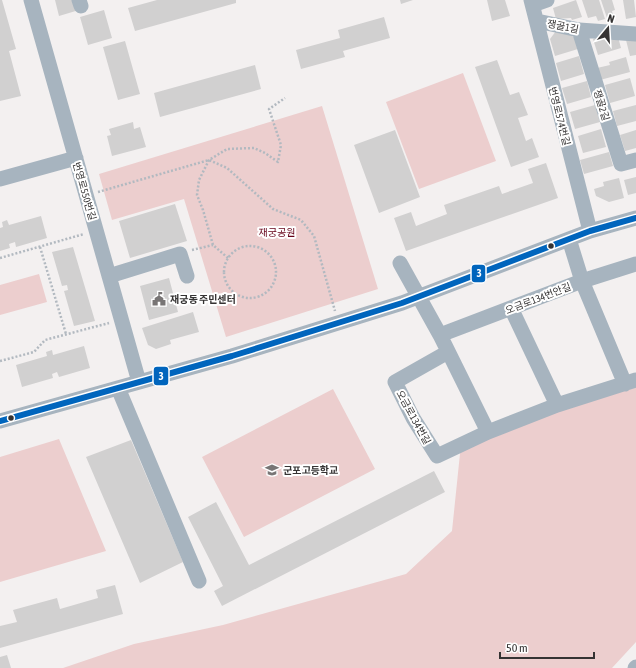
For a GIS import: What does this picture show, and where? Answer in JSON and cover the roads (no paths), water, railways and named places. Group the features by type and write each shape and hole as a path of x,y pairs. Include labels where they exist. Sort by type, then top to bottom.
{"street":[{"name":"번영로550번길","path":"32,0 139,382"},
{"path":"532,2 547,0"},
{"name":"번영로574번길","path":"532,2 590,231"},
{"name":"쟁골1길","path":"537,21 579,30 636,34"},
{"name":"쟁골2길","path":"579,30 621,164 636,160"},
{"path":"0,178 76,158"},
{"path":"0,421 232,356 339,323 419,297 590,231 636,218"},
{"name":"오금로134번길","path":"448,352 395,382 413,418 436,456 488,432 557,405 630,382 582,282 569,239"},
{"path":"109,276 180,254 187,276"},
{"path":"400,263 440,336 488,432"},
{"name":"오금로134번안길","path":"440,336 511,308 636,264"},
{"path":"511,308 557,405"},
{"path":"118,388 199,581"}],"place":[{"name":"재궁동 주민센터","path":"159,299"},
{"name":"군포고등학교","path":"272,470"}],"park label":[{"name":"재궁공원","path":"277,232"}]}
